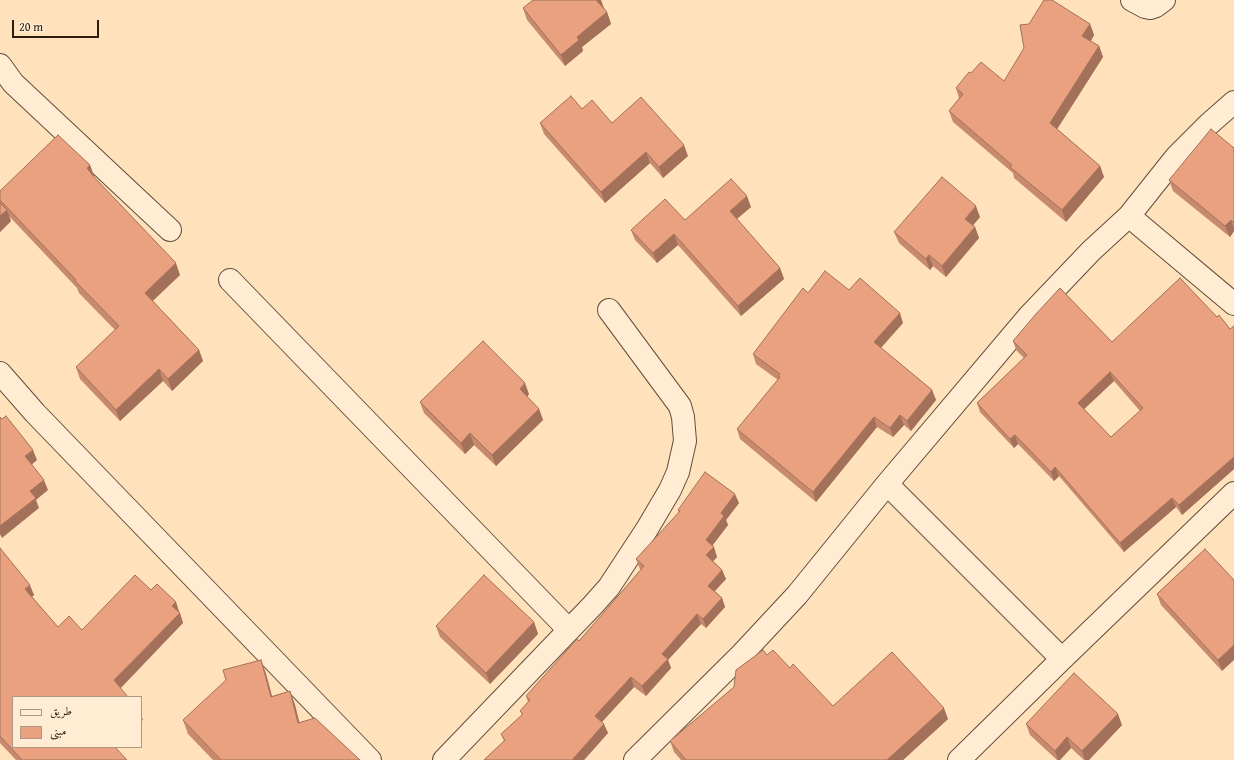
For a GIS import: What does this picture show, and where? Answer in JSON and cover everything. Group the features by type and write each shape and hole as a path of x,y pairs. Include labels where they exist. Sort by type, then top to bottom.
{"street":[{"path":"1132,0 1150,8 1156,6 1164,0"},
{"path":"0,65 13,83 170,230"},
{"path":"635,760 742,654 797,596 887,484 1029,316 1091,251 1129,216 1176,157 1209,124 1234,102"},
{"path":"1129,216 1234,304"},
{"path":"230,280 569,630"},
{"path":"444,760 609,587 647,529 670,490 678,472 685,441 683,417 680,406 608,310"},
{"path":"0,373 35,413 370,760"},
{"path":"887,484 1062,659"},
{"path":"959,760 1234,493"}],"building":[{"path":"533,0 596,0 607,12 577,37 579,40 561,55 523,8"},
{"path":"1044,0 1052,0 1090,24 1082,36 1099,46 1050,123 1100,166 1062,210 1010,167 1012,165 949,111 963,94 956,88 969,72 971,73 981,62 1004,81 1024,48 1020,25 1029,24"},
{"path":"571,96 582,109 592,100 612,123 641,97 684,145 659,167 646,152 601,192 540,123"},
{"path":"1211,129 1234,148 1234,223 1231,220 1225,226 1169,180"},
{"path":"58,135 90,165 87,168 94,177 176,263 145,293 199,350 168,379 159,369 116,410 76,367 119,326 0,200 0,191"},
{"path":"942,177 976,206 965,219 975,227 942,266 929,255 926,259 894,232"},
{"path":"731,179 747,196 730,211 780,268 738,306 674,234 653,253 631,230 665,199 685,220"},
{"path":"0,203 7,210 0,216"},
{"path":"825,271 849,290 860,278 900,313 874,342 932,390 907,421 900,415 890,428 874,417 813,492 737,429 780,377 778,376 780,374 753,354 803,288 808,293"},
{"path":"1180,278 1217,317 1219,315 1230,329 1234,326 1234,457 1179,505 1172,498 1120,543 1055,467 1051,472 1015,435 1010,439 977,403 1027,355 1013,341 1060,288 1112,342","holes":["1110,372 1143,408 1111,437 1078,403"]},
{"path":"483,341 525,383 520,389 539,409 492,455 470,433 461,443 420,402"},
{"path":"6,416 33,450 25,456 44,480 30,491 36,498 0,526 0,417 2,419"},
{"path":"705,472 735,494 721,513 724,516 706,540 714,547 706,555 722,570 708,586 722,598 703,619 697,614 662,654 668,659 642,686 631,677 595,716 604,724 572,760 484,760 505,740 501,734 523,714 520,711 530,700 526,696 577,639 579,641 644,566 636,559 680,511 678,510"},
{"path":"0,548 30,585 25,589 58,627 69,616 82,630 135,575 151,590 157,584 176,602 172,606 180,613 114,680 127,696 12,696 12,748 116,748 127,760 22,760 0,736"},
{"path":"1205,549 1234,580 1234,645 1218,660 1157,594"},
{"path":"484,575 534,622 486,673 436,626"},
{"path":"763,650 767,655 773,650 790,668 793,664 833,706 892,652 944,708 887,760 686,760 670,741 734,687 736,670"},
{"path":"261,660 271,697 290,691 298,723 315,718 360,760 221,760 183,720 226,680 223,670"},
{"path":"1074,673 1118,714 1082,751 1067,737 1055,751 1026,724"}]}
